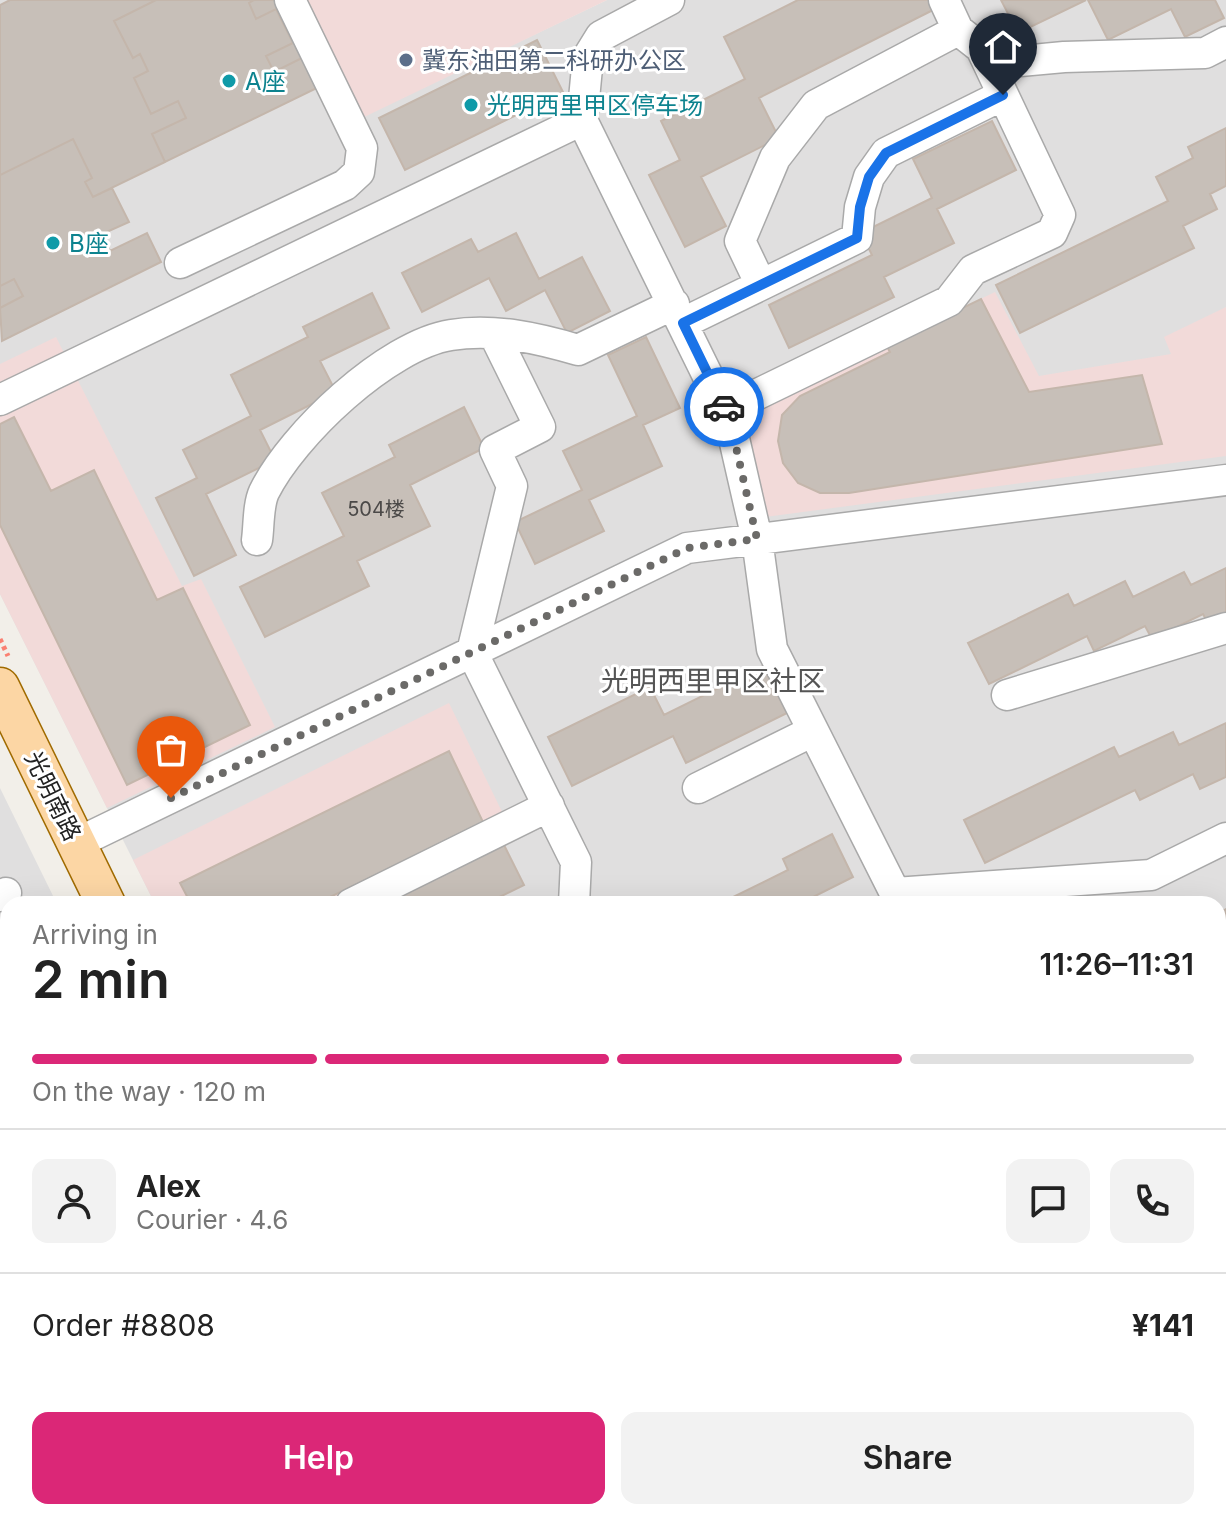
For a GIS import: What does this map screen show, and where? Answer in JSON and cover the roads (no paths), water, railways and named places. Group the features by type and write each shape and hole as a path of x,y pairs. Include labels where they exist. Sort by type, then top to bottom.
{"main road":[{"name":"光明南路","path":"0,687 102,896"}],"street":[{"path":"180,263 345,185 359,172 362,148 290,0"},
{"path":"669,0 601,36 588,57 582,120 730,421 757,539 772,649 891,896"},
{"path":"725,410 949,301 973,270 1052,233 1060,215 981,48 958,30 944,0"},
{"path":"761,285 740,241 775,158 816,105 958,30"},
{"path":"989,64 1064,57 1205,53 1226,42"},
{"path":"257,540 263,494 302,434 360,382 404,353 450,335 494,334 538,338 578,350 761,285 857,238 860,207 869,177 886,153 1003,95"},
{"path":"0,400 582,120"},
{"path":"494,334 540,427 495,450 512,486 472,652 576,862 574,896"},
{"path":"77,843 687,548 1226,480"},
{"path":"1007,695 1226,628"},
{"path":"698,788 813,731"},
{"path":"367,896 549,806"},
{"path":"924,896 1151,875 1226,838"}],"place":[{"name":"冀东油田第二科研办公区","path":"406,60"},
{"name":"A座","path":"229,81"},
{"name":"光明西里甲区停车场","path":"471,105"},
{"name":"B座","path":"53,243"}],"district":[{"name":"光明西里甲区社区","path":"713,681"}]}
